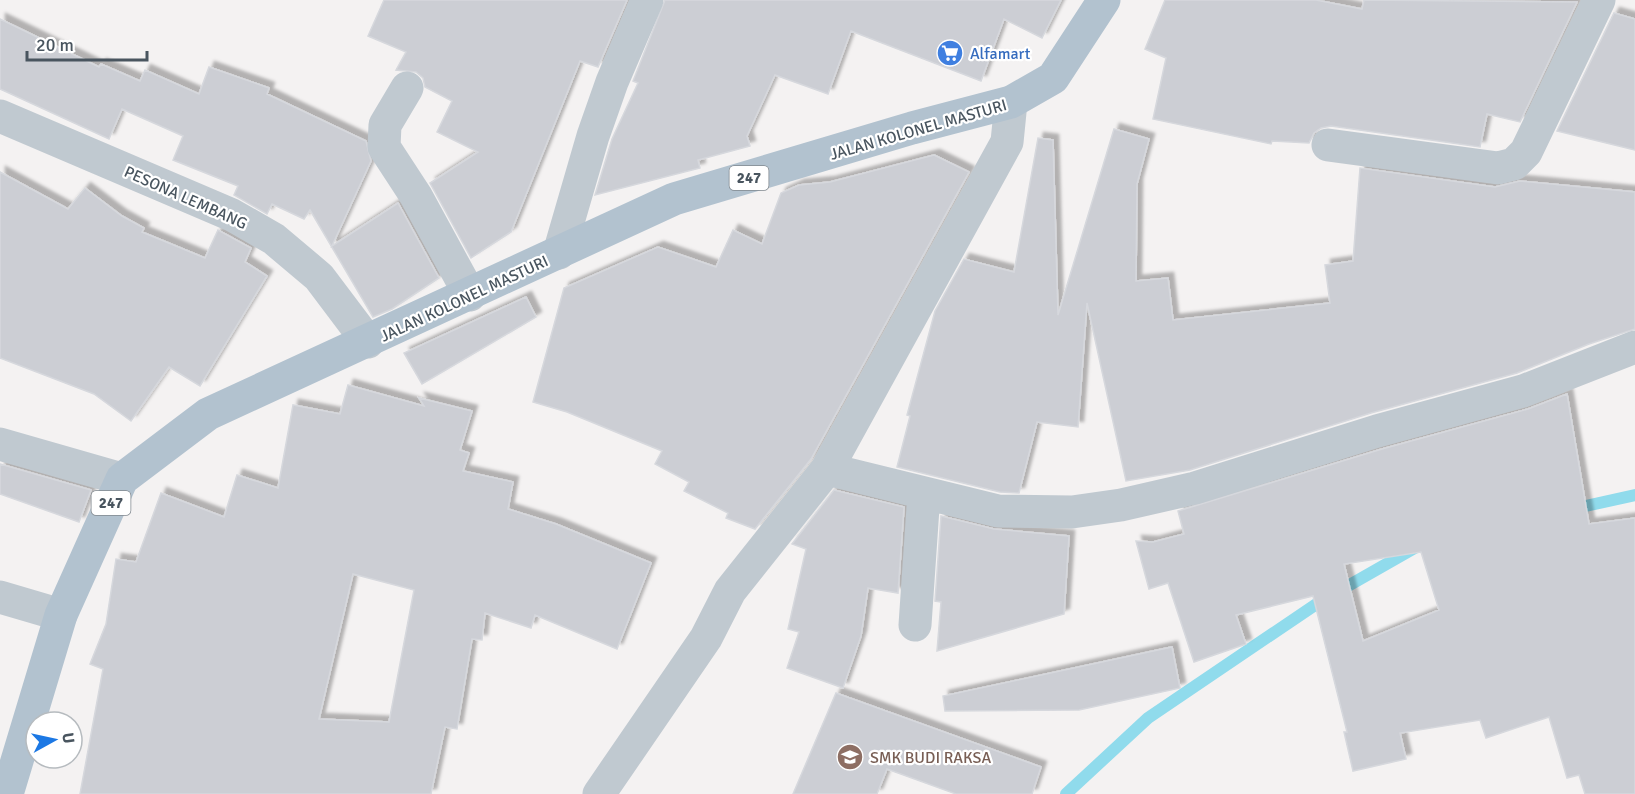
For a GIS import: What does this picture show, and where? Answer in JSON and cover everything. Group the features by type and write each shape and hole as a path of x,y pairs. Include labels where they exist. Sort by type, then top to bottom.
{"main road":[{"name":"JALAN KOLONEL MASTURI","path":"7,794 61,615 122,479 208,414 369,342 674,199 912,128 1011,102 1053,78 1084,34 1104,0"}],"street":[{"path":"559,254 593,136 612,82 647,0"},
{"path":"1328,145 1498,168 1514,164 1526,152 1599,0"},
{"path":"407,88 385,125 384,147 416,196 470,295"},
{"path":"599,794 706,638 730,591 826,469 1007,142 1011,102"},
{"name":"PESONA LEMBANG","path":"0,116 232,214 274,239 318,277 369,342"},
{"path":"826,469 998,512 1072,512 1121,506 1194,489 1377,431 1523,391 1635,347"},
{"path":"0,444 122,479"},
{"path":"915,625 924,493"},
{"path":"0,597 61,615"}],"building":[{"path":"384,0 627,0 598,67 580,61 511,232 471,258 430,183 478,152 437,132 452,101 425,87 423,78 416,72 396,70 406,52 368,36"},
{"path":"665,0 1061,0 1042,38 1004,19 981,81 851,31 828,94 775,75 747,136 750,146 698,160 700,168 595,195 612,139 638,83 633,81"},
{"path":"1165,0 1316,0 1362,9 1364,0 1577,2 1520,122 1487,114 1480,147 1331,126 1321,128 1314,133 1309,143 1272,141 1271,144 1153,119 1166,58 1145,49"},
{"path":"1614,13 1635,19 1635,150 1557,131"},
{"path":"0,19 99,67 101,64 140,81 145,70 199,94 209,67 269,88 267,94 366,141 371,161 332,246 398,203 439,278 392,309 373,317 310,210 304,219 272,204 267,214 234,195 238,186 173,160 183,136 122,109 109,139 0,89"},
{"path":"1114,129 1149,139 1137,184 1136,281 1168,278 1173,320 1330,303 1325,265 1353,261 1360,168 1495,187 1520,181 1635,192 1635,329 1589,344 1517,373 1371,413 1190,470 1126,481 1087,303 1078,427 1037,422 1019,493 1000,492 897,467 910,416 907,415 935,311 964,259 1014,272 1038,138 1053,140 1058,315"},
{"path":"934,155 969,172 811,459 755,529 726,518 728,513 684,491 689,482 655,464 662,451 567,412 533,402 564,288 658,247 716,267 733,230 762,244 781,193 799,185 830,182"},
{"path":"0,172 68,209 85,188 122,216 144,228 142,232 205,258 218,230 251,248 245,262 267,276 200,386 169,367 131,421 94,394 0,358"},
{"path":"526,297 536,317 422,384 404,353"},
{"path":"348,385 424,406 419,398 472,411 460,450 469,453 463,471 513,482 508,509 556,524 651,563 617,649 535,615 531,628 485,613 482,640 472,639 457,729 445,727 431,794 80,794 103,669 90,664 106,624 116,559 136,562 161,493 224,517 237,475 278,488 293,405 340,414","holes":["353,574 414,590 389,722 319,719"]},
{"path":"1567,394 1589,524 1635,518 1635,794 1585,794 1579,775 1567,778 1549,717 1486,738 1480,720 1400,733 1406,759 1353,771 1344,732 1347,732 1313,596 1236,615 1246,644 1194,662 1168,583 1149,589 1136,541 1153,542 1184,534 1178,511 1382,449 1528,409","holes":["1421,552 1439,610 1363,641 1344,564"]},
{"path":"0,464 91,490 79,522 0,494"},
{"path":"834,490 904,507 898,593 868,588 861,636 843,688 787,668 799,632 788,629 806,549 792,544"},
{"path":"941,516 994,529 1069,536 1064,614 937,651 941,602 935,601"},
{"path":"1172,647 1180,688 1079,710 945,711 943,696"},
{"path":"836,693 1041,767 1032,794 956,794 887,769 877,794 793,794"}],"waterway":[{"path":"1572,509 1635,495"},
{"path":"1066,794 1148,718 1318,603 1418,546"}],"place":[{"name":"Alfamart","path":"950,53"},
{"name":"SMK BUDI RAKSA","path":"850,757"}]}
